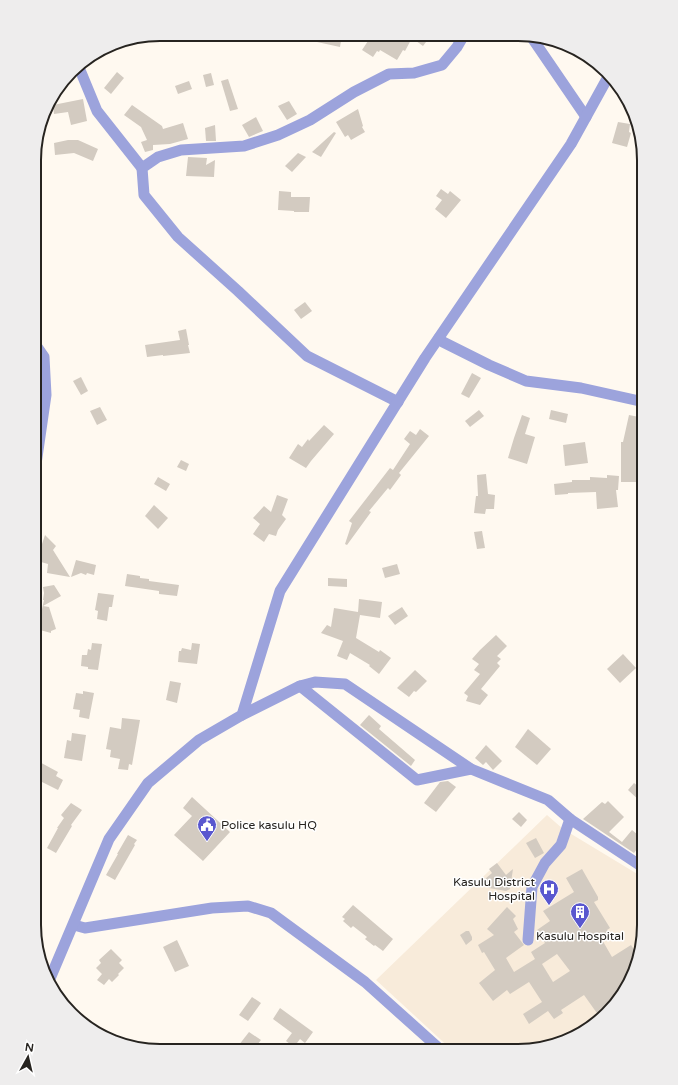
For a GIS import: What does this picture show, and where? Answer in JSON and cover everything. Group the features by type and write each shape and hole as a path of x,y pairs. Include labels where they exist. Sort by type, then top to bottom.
{"street":[{"path":"142,168 158,157 181,150 244,146 278,135 310,120 354,92 390,74 414,73 442,65 460,41"},
{"path":"535,42 586,117"},
{"path":"81,72 97,112 142,168 144,195 178,237 238,291 306,356 398,402"},
{"path":"242,715 280,590 439,338 571,144 606,81"},
{"path":"439,338 489,365 526,382 581,388 637,400"},
{"path":"41,353 44,357 46,395 41,430"},
{"path":"52,974 109,839 148,783 199,740 242,715 300,686 315,682 345,684 471,769 548,800 570,819 637,863"},
{"path":"300,686 417,780 471,769"},
{"path":"528,940 532,886 545,863 561,845 570,819"},
{"path":"74,924 85,928 212,908 248,906 271,913 365,982 434,1044"}],"shaded area":[{"name":"Kasulu District Hospital","path":"547,815 563,829 637,874 637,933 633,956 628,970 621,984 602,1009 577,1028 563,1035 541,1042 526,1044 445,1044 376,980"}],"building":[{"path":"317,41 341,41 340,47"},
{"path":"368,41 410,41 405,51 403,50 397,60 380,50 379,52 377,51 373,57 362,50"},
{"path":"416,41 427,41 423,46"},
{"path":"117,72 124,78 111,94 104,88"},
{"path":"211,73 214,85 206,87 203,75"},
{"path":"228,79 238,109 230,111 221,81"},
{"path":"189,81 192,89 178,94 175,86"},
{"path":"83,99 87,121 71,125 68,112 54,114 53,108 55,105"},
{"path":"289,101 297,114 287,120 278,106"},
{"path":"132,105 162,126 163,129 183,123 188,139 170,144 153,145 153,150 145,152 141,142 147,140 141,127 124,115"},
{"path":"358,109 362,127 365,132 351,140 348,135 345,137 336,122"},
{"path":"256,117 263,131 249,137 242,125"},
{"path":"618,122 630,124 629,132 631,133 627,147 612,143"},
{"path":"215,125 216,141 206,141 205,128"},
{"path":"334,132 336,133 321,157 312,152"},
{"path":"68,140 78,140 98,149 93,161 74,153 55,155 54,143"},
{"path":"298,153 306,157 292,172 285,166"},
{"path":"188,157 207,158 206,165 215,160 214,177 186,176"},
{"path":"441,189 448,194 450,191 461,200 446,218 435,209 442,200 436,196"},
{"path":"279,191 291,192 291,197 310,197 309,212 278,210"},
{"path":"305,302 312,311 301,319 294,310"},
{"path":"186,329 190,353 147,357 145,345 180,340 178,331"},
{"path":"472,373 481,378 469,398 461,394"},
{"path":"81,377 88,391 81,395 73,381"},
{"path":"100,407 107,420 97,425 90,411"},
{"path":"479,410 484,416 470,427 465,421"},
{"path":"551,410 568,414 566,423 549,419"},
{"path":"522,415 530,418 525,434 535,437 527,464 508,458"},
{"path":"629,415 637,417 637,482 621,482 621,442 623,442"},
{"path":"324,425 334,434 306,468 289,458 298,444 302,447 308,439 309,441"},
{"path":"420,429 429,436 399,473 401,475 390,490 388,488 369,511 371,512 347,545 345,544 352,523 349,521 390,468 393,470 410,444 404,439 410,431 416,435"},
{"path":"585,442 588,463 565,466 563,445"},
{"path":"181,460 189,464 186,471 177,467"},
{"path":"486,474 488,494 495,495 494,509 486,509 485,514 474,513 476,496 478,496 477,475"},
{"path":"607,475 619,476 618,490 616,490 618,507 597,509 596,492 555,495 554,484 572,482 572,480 590,480 590,477 607,478"},
{"path":"158,477 170,484 166,491 154,484"},
{"path":"277,495 288,499 282,515 286,519 278,530 276,536 269,534 264,542 253,534 260,524 253,518 264,506 271,512"},
{"path":"154,505 168,518 158,529 145,516"},
{"path":"482,531 485,548 477,549 474,532"},
{"path":"45,535 56,546 53,550 70,577 47,573 48,564 41,562 41,547"},
{"path":"76,560 96,565 94,575 87,573 86,575 81,573 71,577"},
{"path":"397,564 400,574 385,578 382,568"},
{"path":"127,574 140,576 140,578 149,579 149,581 179,585 177,596 159,594 159,591 125,586"},
{"path":"328,578 347,579 347,587 328,586"},
{"path":"54,585 61,596 43,606 49,607 56,629 51,631 51,633 41,630 41,614 44,600 43,587"},
{"path":"98,593 114,595 112,607 109,607 107,621 97,619 98,611 95,610"},
{"path":"359,599 382,602 380,618 360,615 356,638 379,652 380,650 391,658 379,674 369,666 370,665 350,653 347,660 337,656 343,641 321,633 327,625 331,627 334,608 358,612"},
{"path":"402,607 408,616 395,625 388,616"},
{"path":"496,635 507,646 497,656 501,659 497,663 500,666 481,689 488,695 480,705 466,701 468,696 464,693 480,674 474,670 479,664 472,659"},
{"path":"92,643 102,644 98,670 88,669 88,667 81,666 82,655 87,655 88,649 91,650"},
{"path":"192,643 200,644 197,664 178,662 179,651 181,651 182,648 191,650"},
{"path":"623,654 636,668 620,683 607,669"},
{"path":"415,670 427,681 409,697 397,688"},
{"path":"170,681 181,683 177,703 166,700"},
{"path":"83,691 94,693 89,719 79,717 80,710 73,709 76,693 83,694"},
{"path":"369,715 381,726 379,729 415,760 411,766 360,725"},
{"path":"122,718 140,720 132,765 129,764 128,770 118,769 120,759 110,757 111,750 106,749 110,727 121,729"},
{"path":"528,729 551,749 537,765 515,747"},
{"path":"72,733 86,735 82,761 64,758 67,740 71,741"},
{"path":"486,745 502,761 493,770 486,762 483,765 475,758"},
{"path":"41,763 58,772 56,776 63,780 58,790 41,782"},
{"path":"448,781 456,787 436,812 424,803 440,782"},
{"path":"634,783 637,785 637,798 628,790"},
{"path":"192,797 230,832 203,861 174,835 192,816 183,808"},
{"path":"608,801 624,817 609,832 622,842 632,830 637,834 637,849 634,853 583,819 602,802 605,804"},
{"path":"71,803 82,810 71,825 72,826 56,853 47,848 64,818 61,815"},
{"path":"519,812 527,820 521,827 512,819"},
{"path":"128,835 137,840 115,880 106,875"},
{"path":"536,838 544,853 535,858 526,843"},
{"path":"497,863 506,875 513,869 510,889 506,891 489,888 485,879 492,873 489,869"},
{"path":"582,869 598,897 598,900 594,902 610,928 607,930 609,933 601,938 612,957 631,945 634,950 633,956 621,984 612,997 597,1013 584,995 561,1010 563,1013 554,1019 548,1011 529,1024 523,1014 542,1002 529,982 510,994 507,990 493,1001 479,983 495,970 478,945 494,935 487,929 507,907 516,916 513,919 518,929 514,932 524,945 506,958 514,972 535,959 531,952 545,943 537,930 550,921 543,911 574,892 566,878","holes":["557,954 570,971 553,982 542,964"]},
{"path":"353,905 393,939 383,951 365,939 367,937 353,926 351,928 343,921 345,919 342,917"},
{"path":"466,931 469,931 472,940 466,945 460,935"},
{"path":"177,940 189,966 175,972 163,947"},
{"path":"111,949 122,960 119,963 124,968 112,982 109,979 104,985 97,980 102,974 96,968 101,963 99,960"},
{"path":"252,997 261,1003 248,1021 239,1015"},
{"path":"280,1008 313,1032 305,1043 300,1039 296,1044 290,1044 286,1041 292,1033 273,1019"},
{"path":"249,1032 261,1040 258,1044 240,1044"}],"place":[{"name":"Police kasulu HQ","path":"207,842"},
{"name":"Kasulu District Hospital","path":"549,906"},
{"name":"Kasulu Hospital","path":"580,929"}]}
